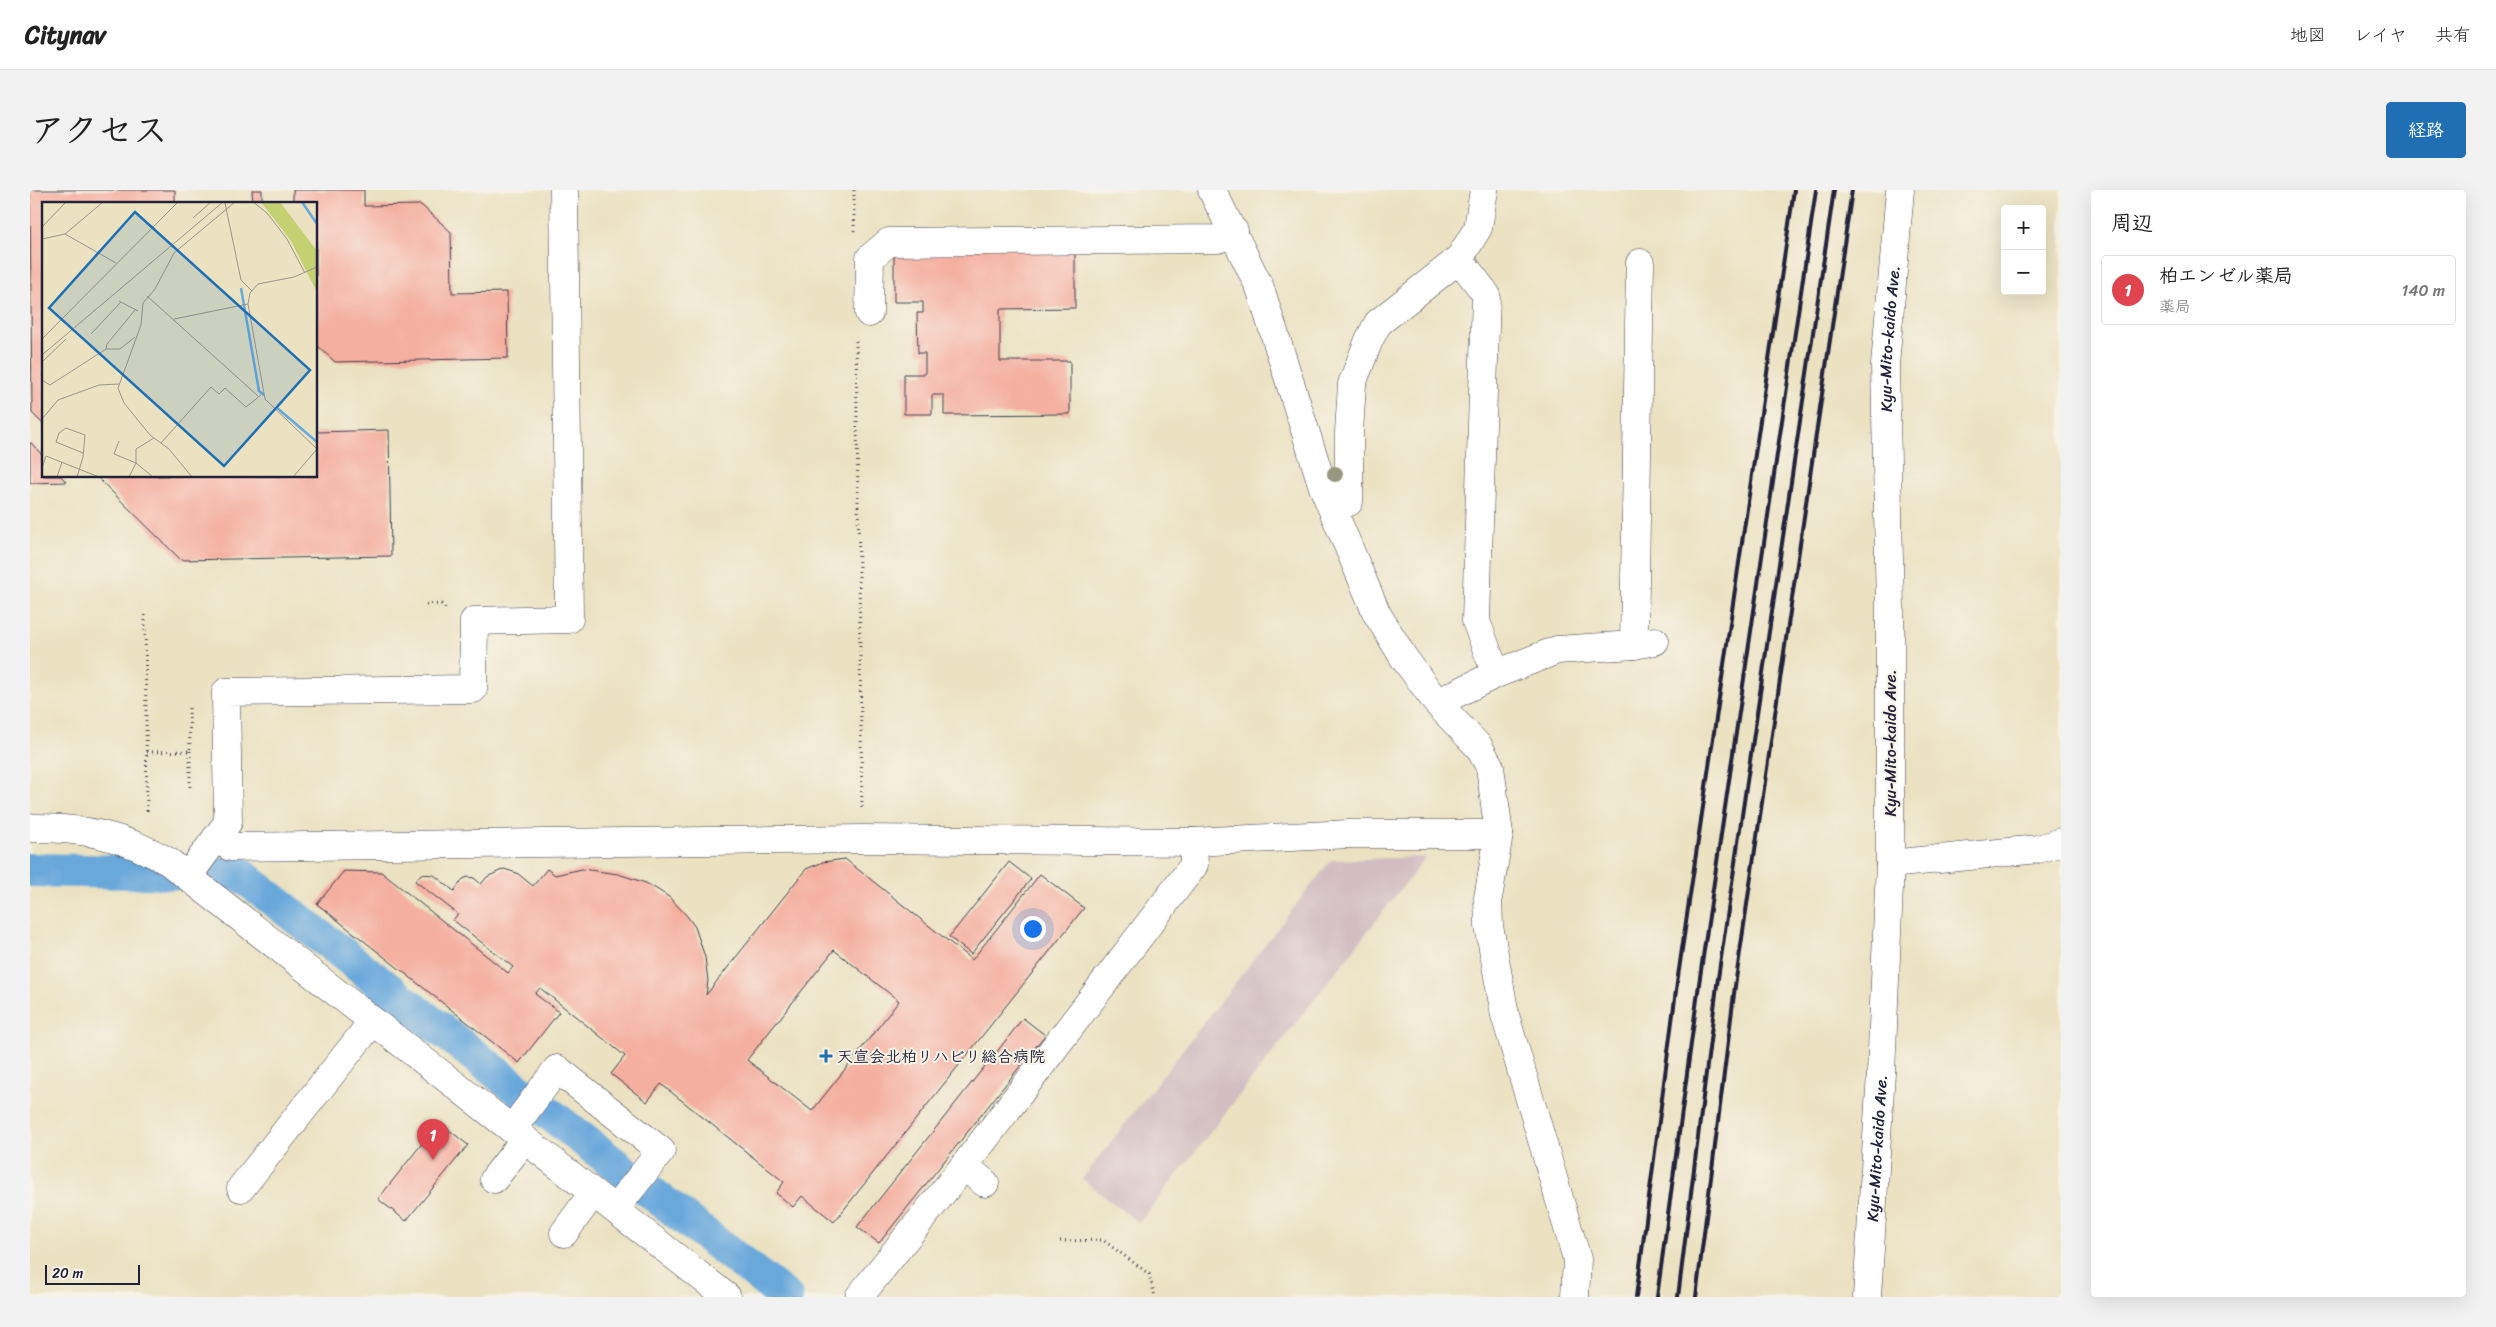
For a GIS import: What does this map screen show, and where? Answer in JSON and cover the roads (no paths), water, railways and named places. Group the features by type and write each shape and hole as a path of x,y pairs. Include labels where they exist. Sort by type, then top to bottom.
{"street":[{"path":"188,876 228,822 226,692 473,689 481,668 474,621 569,619 574,330 564,190"},
{"path":"1212,190 1234,231 1260,288 1332,508 1376,614 1404,658 1437,703 1479,747 1490,767 1499,834 1488,898 1489,926 1505,1015 1577,1259 1576,1297"},
{"path":"1332,508 1349,502 1348,432 1352,384 1368,340 1378,323 1459,259 1478,228 1484,190"},
{"name":"Kyu-Mito-kaido Ave.","path":"1868,1297 1881,1073 1890,864 1890,609 1884,365 1900,190"},
{"path":"869,313 870,258 889,242 1218,239 1234,231"},
{"path":"1459,259 1486,294 1476,621 1496,674"},
{"path":"1437,703 1496,674 1557,650 1644,643 1640,263"},
{"path":"30,828 73,828 120,839 150,852 188,876 727,1297"},
{"path":"217,837 230,847 863,839 1193,842 1349,834 1499,834"},
{"path":"873,1292 964,1166 1194,865 1193,842"},
{"path":"1890,864 2038,849 2061,842"},
{"path":"241,1188 373,1021"},
{"path":"494,1180 518,1134 557,1069 661,1151 615,1209"},
{"path":"964,1166 985,1183"},
{"path":"564,1233 593,1193"}],"waterway":[{"path":"30,870 240,874 786,1297"}],"railway":[{"path":"1636,1297 1677,983 1794,190"},
{"path":"1657,1297 1699,984 1816,190"},
{"path":"1678,1297 1717,985 1834,190"},
{"path":"1696,1297 1735,986 1852,190"}],"place":[{"name":"天宣会北柏リハビリ総合病院","path":"826,1056"},
{"name":"柏エンゼル薬局","path":"433,1160"}]}
